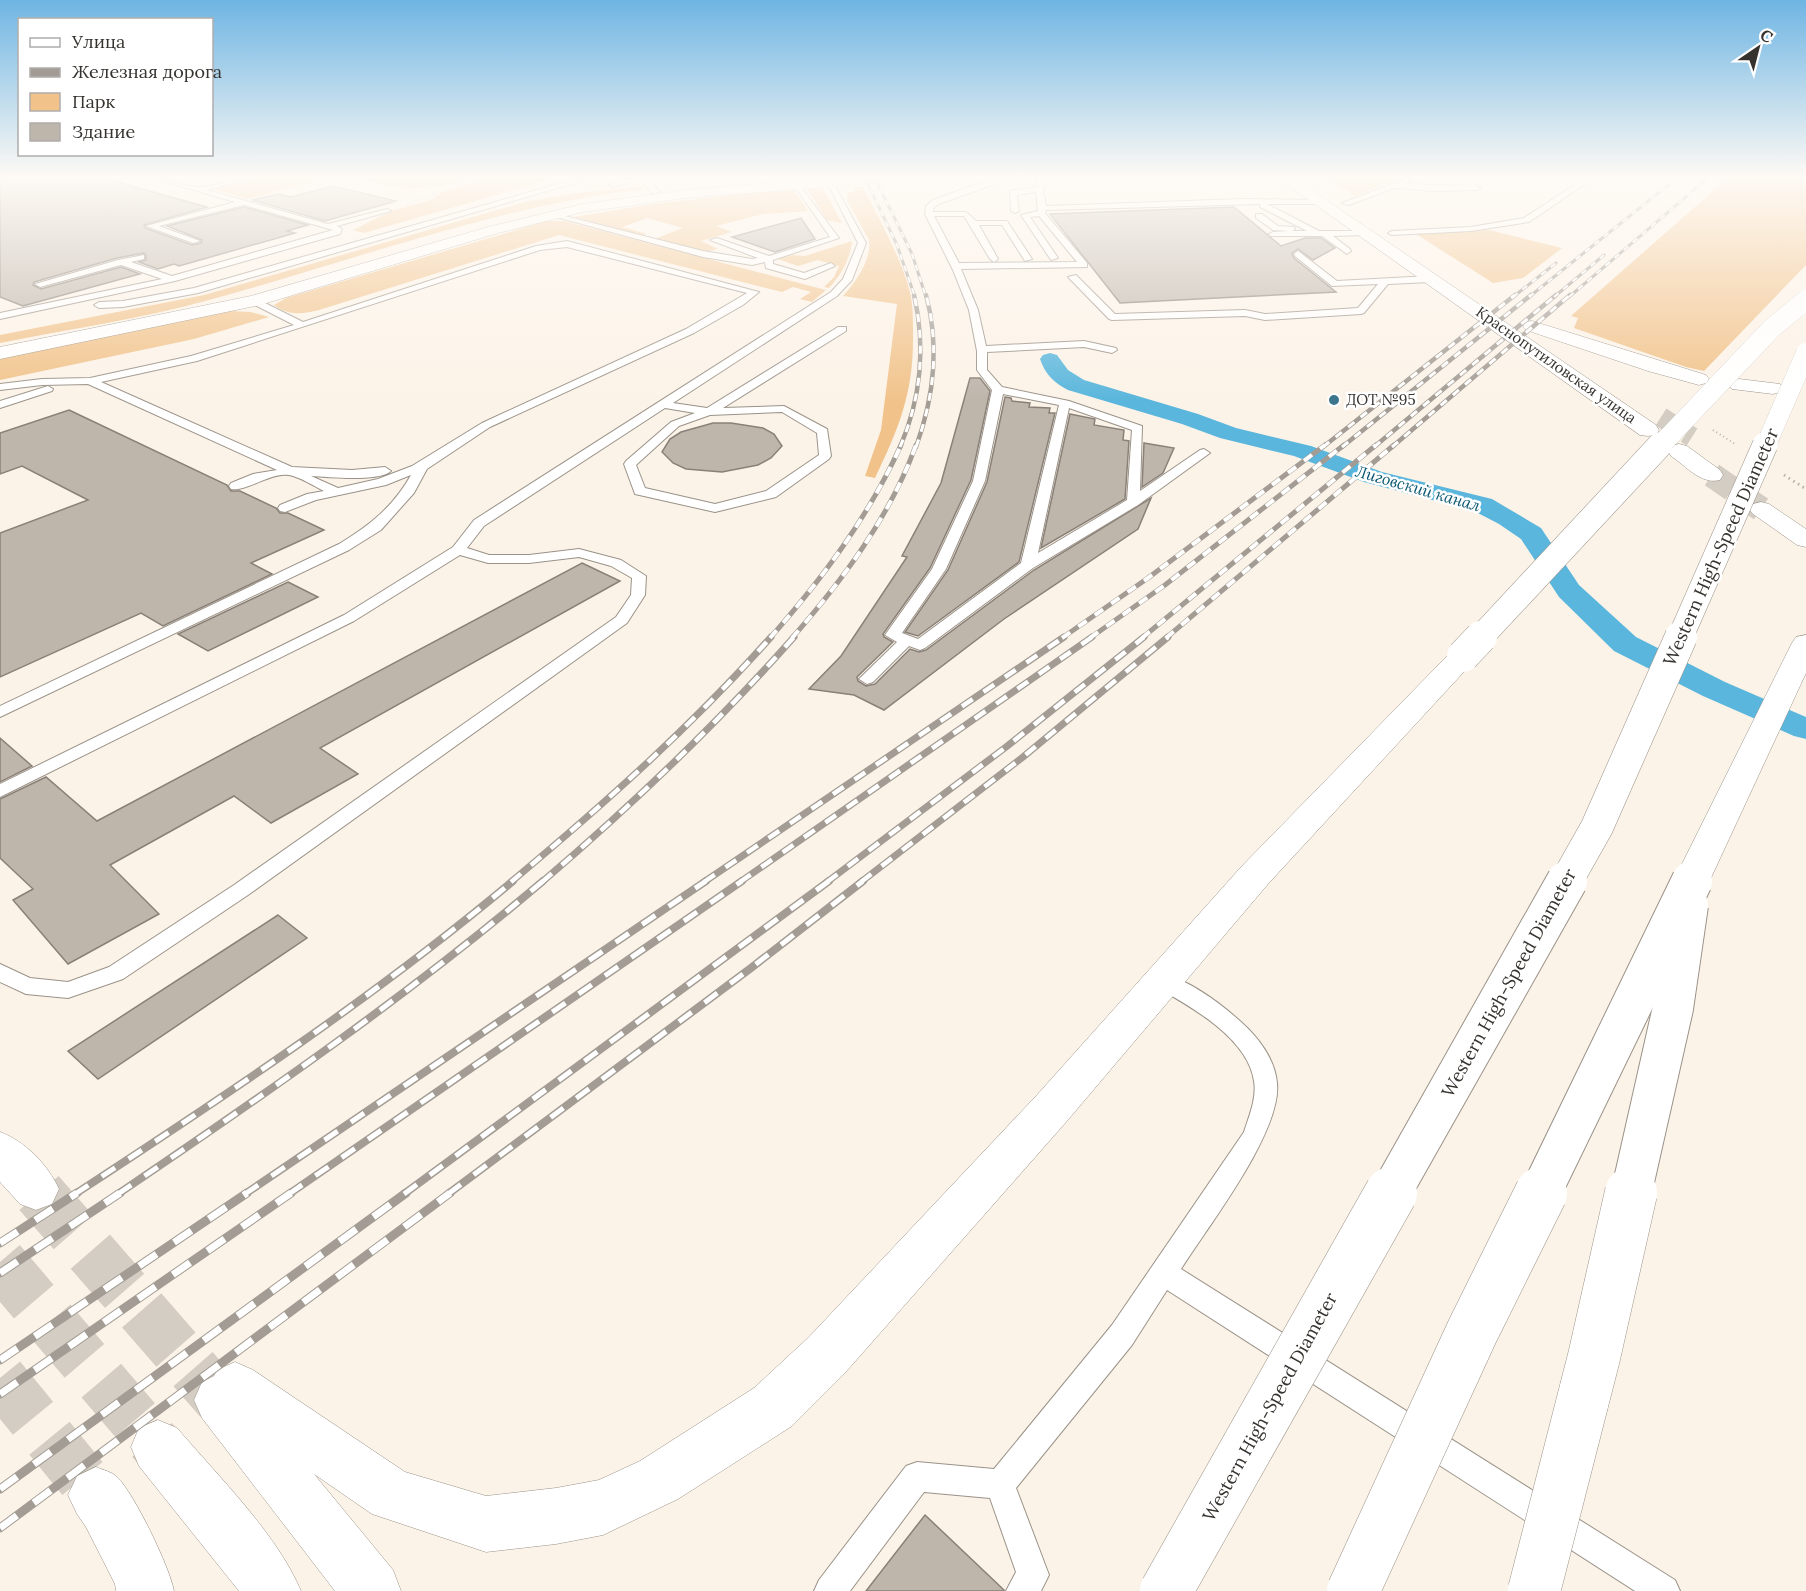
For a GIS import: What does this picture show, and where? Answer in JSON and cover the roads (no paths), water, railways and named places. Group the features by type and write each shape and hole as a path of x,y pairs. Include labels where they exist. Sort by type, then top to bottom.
{"main road":[{"path":"0,346 227,300 394,252"},
{"path":"0,353 254,301 418,252"},
{"name":"Краснопутиловская улица","path":"1391,252 1655,423 1527,322 1655,367 1699,378"},
{"path":"372,1591 227,1394 391,1495 486,1524 556,1516 603,1507 659,1480 773,1407 826,1356 1052,1108 1255,875 1732,369 1772,328 1806,300"},
{"name":"Western High-Speed Diameter","path":"1166,1591 1597,827 1806,353"},
{"path":"1739,385 1773,388"},
{"path":"1685,444 1719,467"},
{"path":"1806,513 1767,500 1806,540"},
{"path":"1353,1591 1472,1332 1639,993 1806,644"},
{"path":"1534,1591 1594,1357 1673,1008 1692,880"},
{"path":"0,1151 36,1189"},
{"path":"158,1447 255,1564 272,1591"},
{"path":"96,1495 106,1507 137,1568 145,1591"}],"lane":[{"path":"0,316 82,302 266,252"},
{"path":"58,315 82,302 123,304 195,291 330,252"},
{"path":"0,387 90,381 193,358 526,252"},
{"path":"285,508 312,497 382,482 422,467 486,425 690,331 740,303 754,292 599,252"},
{"path":"696,252 752,262 790,252"},
{"path":"749,252 769,259"},
{"path":"0,791 349,618 458,550 479,523 834,294 847,280 858,252"},
{"path":"949,252 957,266 984,349 982,370 998,390 1065,403 1138,428 1132,502"},
{"path":"990,252 994,259"},
{"path":"1023,252 1028,259"},
{"path":"1050,252 1054,258"},
{"path":"957,266 1084,265 1074,252"},
{"path":"1298,254 1335,284 1430,279"},
{"path":"40,284 141,257"},
{"path":"769,259 769,266 805,276 831,266"},
{"path":"121,262 172,279"},
{"path":"1073,277 1112,317 1245,313 1265,317 1362,311 1384,283"},
{"path":"254,301 302,325"},
{"path":"0,327 23,322"},
{"path":"661,404 709,412 784,409 823,431 825,456 771,494 715,508 640,491 630,464 675,424 709,412 842,329"},
{"path":"984,349 1084,344 1112,350"},
{"path":"0,405 72,381"},
{"path":"90,381 337,492"},
{"path":"998,390 979,481 939,569 893,635 920,645 1028,565 1132,502 1204,453"},
{"path":"1028,565 1065,403"},
{"path":"235,486 257,477 290,471 352,474 422,467"},
{"path":"0,712 344,547 376,527 409,490 422,467"},
{"path":"0,972 26,986 68,990 116,973 241,890 622,620 639,595 639,576 616,563 579,553 529,559 488,559 458,550"},
{"path":"867,679 907,640"},
{"path":"1000,1484 1122,1335 1254,1136 1263,1110 1266,1080 1255,1054 1236,1030 1209,1008 1163,981"},
{"path":"1163,1272 1664,1591"},
{"path":"830,1591 917,1477 1000,1484"},
{"path":"1000,1484 1033,1575 1022,1591"}],"waterway":[{"name":"Лиговский канал","path":"1050,359 1060,375 1076,385 1190,419 1228,433 1302,451 1373,477 1483,505 1508,518 1531,534 1569,591 1625,644 1714,689 1806,729"}],"tunnel":[{"path":"1661,417 1692,437"},
{"path":"1712,475 1761,509"},
{"path":"36,1189 41,1194"},
{"path":"39,1193 220,1400"},
{"path":"0,1262 158,1447"},
{"path":"0,1378 96,1495"}],"railway":[{"path":"900,252 915,297"},
{"path":"911,252 926,297"},
{"path":"1529,297 1585,252"},
{"path":"1569,297 1621,252"},
{"path":"1554,297 1604,255"},
{"path":"1513,297 1556,263"},
{"path":"900,447 913,410 919,372 920,334 914,295"},
{"path":"916,447 927,409 933,371 933,333 926,295"},
{"path":"1323,447 1515,295"},
{"path":"1342,447 1531,295"},
{"path":"1374,447 1556,295"},
{"path":"1392,447 1570,295"},
{"path":"770,638 843,547 874,498 901,445"},
{"path":"792,638 829,594 879,523 893,498 916,445"},
{"path":"1062,638 1148,578 1325,445"},
{"path":"1090,638 1165,585 1344,445"},
{"path":"1142,638 1376,445"},
{"path":"1166,638 1394,445"},
{"path":"511,882 646,764 710,702 771,637"},
{"path":"542,882 672,764 794,637"},
{"path":"704,882 1064,637"},
{"path":"740,882 1092,637"},
{"path":"827,882 1006,747 1144,637"},
{"path":"861,882 1023,757 1168,637"},
{"path":"75,1194 354,1005 513,881"},
{"path":"118,1194 281,1082 388,1004 543,881"},
{"path":"245,1194 706,881"},
{"path":"289,1194 742,881"},
{"path":"404,1194 829,881"},
{"path":"448,1194 751,968 863,881"},
{"path":"0,1243 77,1193"},
{"path":"0,1273 120,1193"},
{"path":"0,1360 247,1193"},
{"path":"0,1394 291,1193"},
{"path":"0,1489 406,1193"},
{"path":"0,1528 450,1193"}],"place":[{"name":"ДОТ №95","path":"1334,400"}]}
